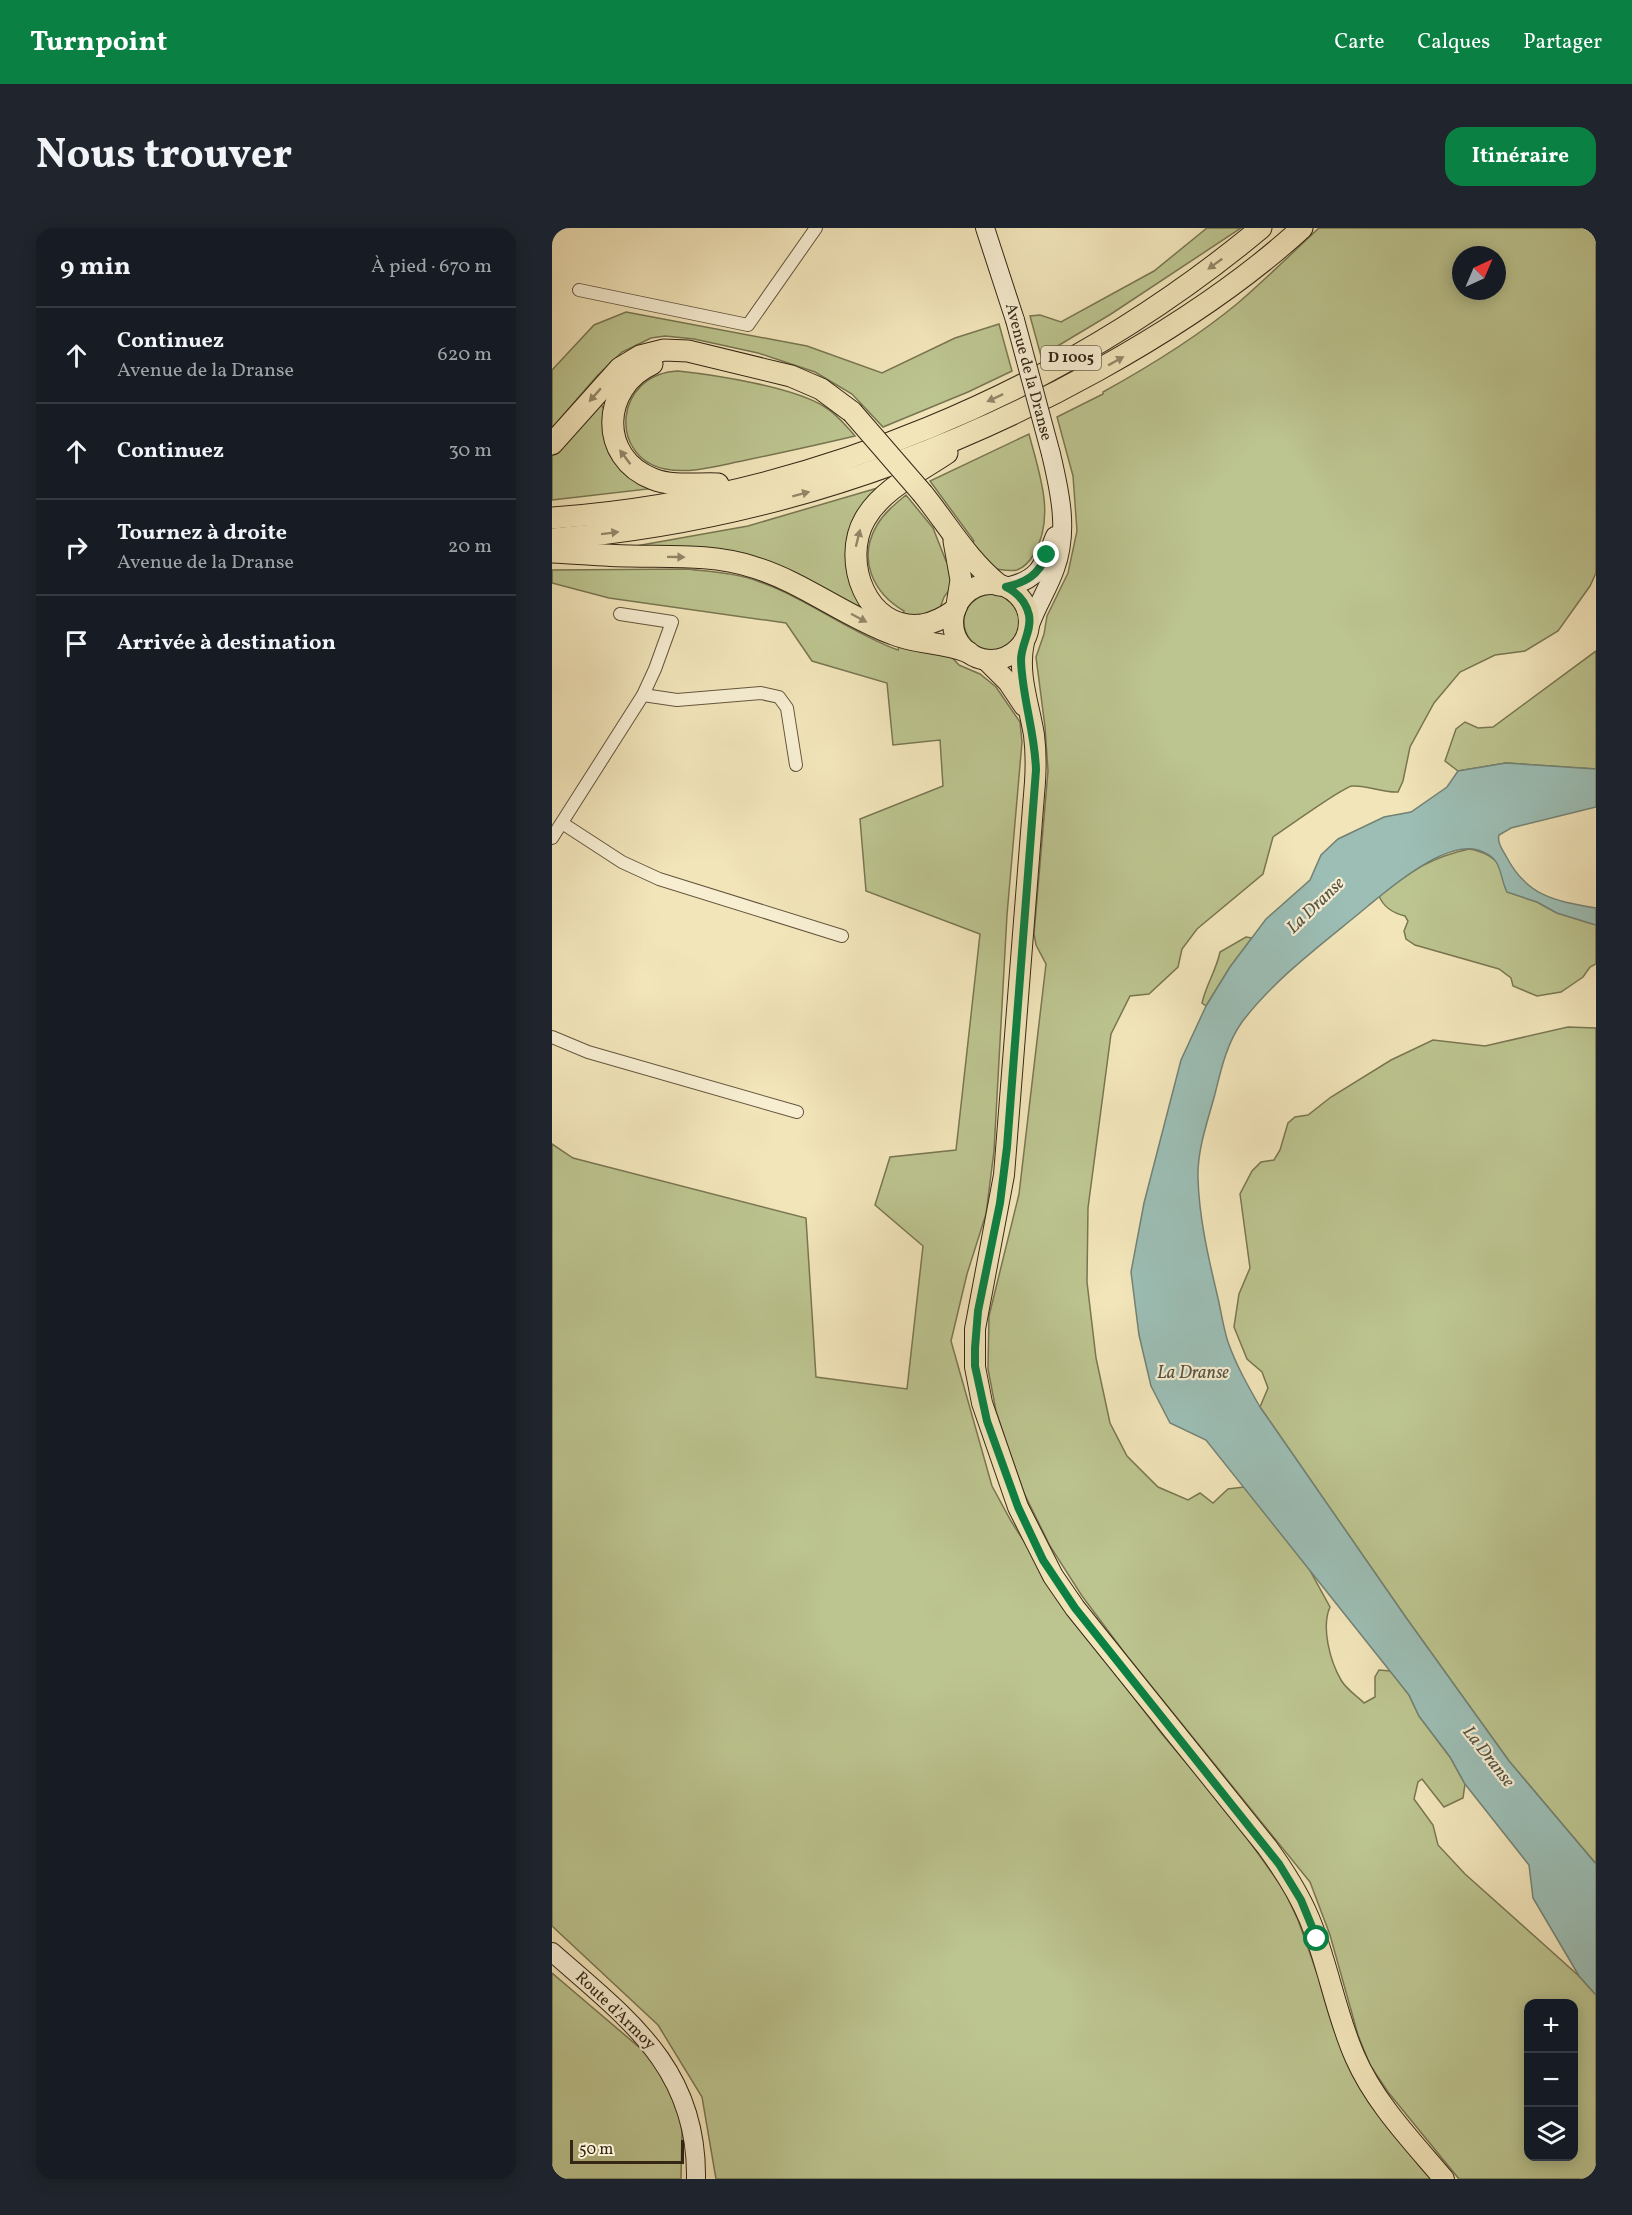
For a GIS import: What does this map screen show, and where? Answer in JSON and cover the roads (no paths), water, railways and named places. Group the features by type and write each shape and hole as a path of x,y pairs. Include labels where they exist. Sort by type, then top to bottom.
{"highway":[{"name":"D 1005","path":"552,518 637,508 756,484 861,453 912,435 1011,391 1053,369 1137,318 1223,258 1261,228"},
{"name":"D 1005","path":"552,539 672,524 765,504 901,462 989,426 1139,348 1236,282 1302,228"},
{"path":"552,444 611,376 630,361 652,352 676,350 790,376 822,389 852,412 923,494 976,564 1002,586"},
{"path":"700,355 654,363 626,382 612,414 614,437 618,448 624,458 642,474 663,482 756,484"},
{"path":"954,537 961,580 956,607 940,619 920,625 909,625 889,618 873,605 861,587 856,566 856,543 870,511 886,495 989,426"},
{"path":"552,552 695,557 740,563 783,578 894,635 917,642 953,647 977,656"}],"main road":[{"name":"Avenue de la Dranse","path":"985,228 1015,320 1051,454 1060,493 1063,540 1060,556 1027,634 1021,662 1028,712 1034,734 1036,770 1007,1147 1000,1203 975,1329 975,1366 987,1421 1018,1507 1048,1568 1075,1608 1267,1847 1291,1881 1310,1919 1345,2029 1361,2069 1384,2106 1444,2179"},
{"name":"Avenue de la Dranse","path":"1002,586 1026,582 1039,571 1062,518"},
{"path":"986,584 1002,586 1016,593 1024,602 1028,613 1027,634 1010,655 998,660 977,656 959,642 954,630 956,607 964,595 975,588 986,584"},
{"name":"Avenue de la Dranse","path":"977,656 1008,682 1028,712"},
{"name":"Route d'Armoy","path":"552,1952 627,2020 657,2051 668,2067 689,2116 696,2158 696,2179"}],"street":[{"path":"579,290 748,325 816,228"},
{"path":"552,838 643,695 672,622 620,614"},
{"path":"643,695 677,700 761,693 779,697 787,708 796,765"},
{"path":"562,823 622,862 658,879 842,936"},
{"path":"552,1036 588,1052 797,1112"}],"water":[{"name":"La Dranse","path":"1506,763 1596,769 1596,807 1511,828 1499,835 1499,843 1514,870 1533,889 1568,903 1596,908 1596,925 1557,913 1537,902 1507,892 1496,862 1486,853 1478,850 1465,849 1450,852 1435,858 1405,877 1285,975 1242,1022 1225,1056 1199,1157 1200,1207 1226,1336 1238,1367 1260,1407 1509,1761 1596,1864 1596,1995 1579,1976 1533,1898 1529,1865 1465,1784 1450,1757 1419,1716 1409,1695 1206,1440 1170,1423 1151,1386 1139,1335 1131,1272 1144,1203 1181,1060 1206,1006 1230,967 1266,919 1310,880 1321,855 1338,839 1384,817 1411,812 1447,787 1458,771"}]}
